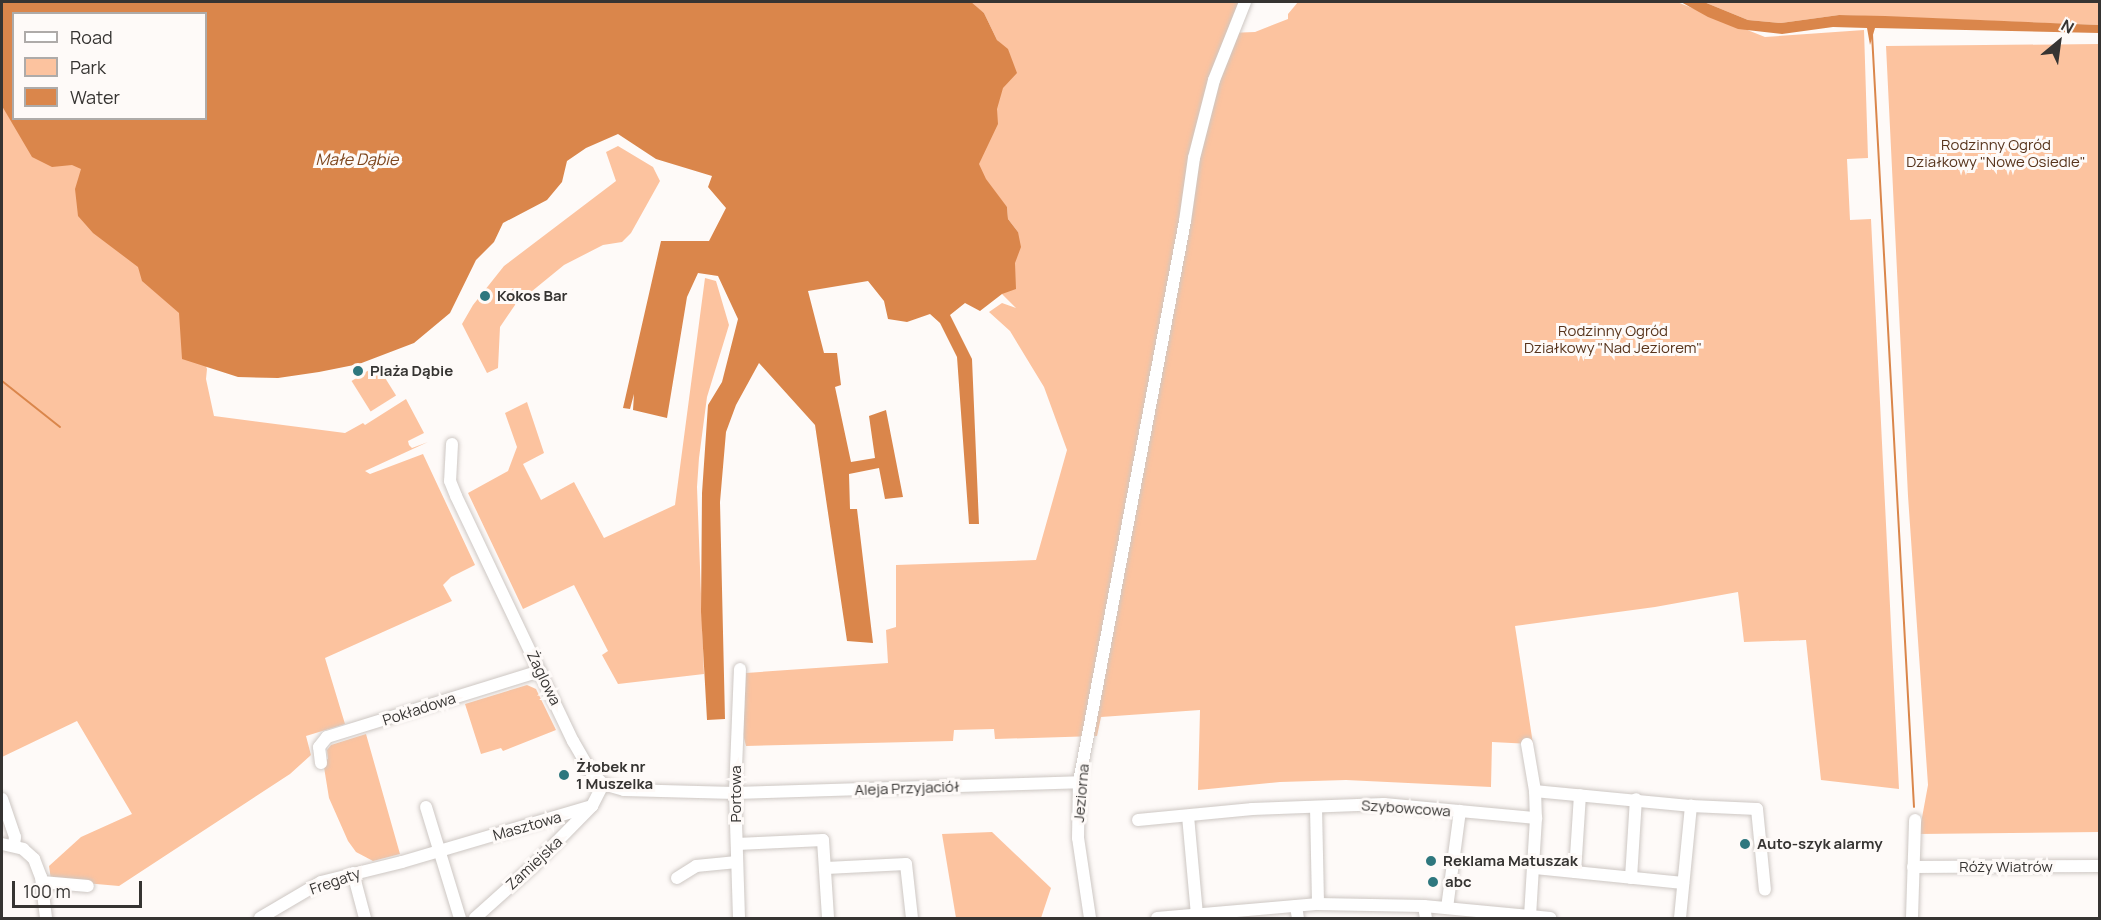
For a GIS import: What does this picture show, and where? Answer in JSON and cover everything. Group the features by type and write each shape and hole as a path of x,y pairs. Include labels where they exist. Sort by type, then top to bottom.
{"street":[{"name":"Jeziorna","path":"1090,918 1078,838 1079,782 1096,704 1129,510 1185,221 1194,158 1214,80 1245,2"},
{"name":"Żaglowa","path":"452,444 450,481 590,771 603,784"},
{"name":"Portowa","path":"739,918 735,793 740,669"},
{"name":"Pokładowa","path":"321,764 319,747 327,737 540,671"},
{"path":"1527,744 1535,791 1536,818 1535,868 1530,916"},
{"name":"Aleja Przyjaciół","path":"735,793 1079,782"},
{"path":"592,806 603,784 624,790 735,793"},
{"path":"1535,791 1691,806 1757,809 1765,890"},
{"path":"1575,872 1580,795"},
{"path":"2,799 15,837 8,845 31,855 42,882 46,918"},
{"path":"1631,878 1636,799"},
{"name":"Szybowcowa","path":"1138,820 1252,809 1384,804 1536,818"},
{"name":"Masztowa","path":"402,862 592,806"},
{"name":"Zamiejska","path":"475,918 534,865 592,806"},
{"path":"1680,918 1691,806"},
{"path":"426,807 460,918"},
{"path":"1316,807 1318,904"},
{"name":"Szybowcowa","path":"1447,908 1460,812"},
{"path":"1188,816 1197,914"},
{"path":"1912,918 1915,820"},
{"path":"737,844 823,840 828,918"},
{"name":"Fregaty","path":"260,918 273,915 321,882 402,862"},
{"path":"677,878 696,866 737,862"},
{"path":"826,868 906,864 912,918"},
{"name":"Róży Wiatrów","path":"1913,867 2100,866"},
{"path":"1535,868 1683,883"},
{"path":"352,873 365,918"},
{"path":"42,882 88,886"},
{"path":"1157,918 1197,914 1297,912 1318,904 1425,912 1447,908 1550,918"}],"green space":[{"name":"Rodzinny Ogród Działkowy \"Nad Jeziorem\"","path":"969,2 1241,2 1229,33 1255,32 1288,19 1288,14 1298,2 1677,2 1765,37 1864,30 1868,158 1847,159 1850,220 1871,219 1899,789 1821,780 1806,640 1744,642 1738,592 1655,607 1515,626 1533,744 1492,742 1491,787 1346,780 1280,782 1198,790 1200,710 1101,717 1097,736 995,739 994,729 954,730 953,741 746,746 743,734 746,673 888,663 886,630 896,627 896,565 1036,560 1067,450 1044,387 1010,331 989,312 1002,303 1016,308 1002,294 1018,232 1008,219 1007,207 973,185 1004,47 997,40 984,13"},
{"path":"1704,2 2099,2 2099,25 1839,15 1781,23 1748,20"},
{"name":"Rodzinny Ogród Działkowy \"Nowe Osiedle\"","path":"2099,44 2099,832 1919,834 1928,785 1908,496 1886,46"},
{"path":"2,46 12,78 12,120 76,120 177,287 207,369 206,379 214,416 345,433 363,423 365,425 406,399 424,433 408,441 409,445 412,448 428,442 365,471 370,474 423,454 475,565 451,577 443,585 452,601 325,658 345,724 306,736 311,755 290,774 119,886 51,880 49,866 81,837 132,814 77,721 2,757"},
{"path":"618,146 653,167 660,181 631,233 622,242 603,245 564,265 515,305 500,327 498,368 487,373 462,324 473,305 504,266 616,181 606,152"},
{"path":"705,278 716,281 729,325 707,397 699,458 697,487 704,674 618,684 602,655 608,651 574,585 523,609 468,493 508,471 517,447 505,413 527,402 544,453 523,464 541,500 574,482 604,538 675,505"},
{"path":"377,365 396,396 371,411 352,381"},
{"path":"527,685 536,689 556,730 503,751 501,748 481,754 465,704"},
{"path":"366,734 400,854 373,861 356,852 348,841 329,798 323,761 328,759 327,750 331,745"},
{"path":"992,832 1051,888 1041,918 956,918 942,834"}],"water":[{"name":"Małe Dąbie","path":"2,2 971,2 984,13 997,40 1008,49 1017,73 1003,88 997,109 998,124 979,164 986,179 1007,207 1008,219 1018,232 1021,247 1015,263 1016,289 1002,294 980,311 965,303 950,315 972,359 979,524 969,524 957,357 940,323 930,314 907,322 888,319 884,301 868,281 808,291 824,353 837,353 841,385 835,387 851,462 875,458 869,416 886,410 903,497 885,499 879,468 849,474 850,509 857,509 873,643 847,641 815,425 759,363 736,405 726,432 720,502 725,719 707,720 701,612 702,493 708,405 722,382 738,319 718,276 698,273 687,297 667,418 633,410 634,394 630,409 623,408 661,241 709,241 726,208 708,187 712,176 656,159 618,134 586,148 567,161 562,182 547,200 503,223 494,242 476,260 450,313 414,343 359,364 319,372 278,378 238,377 182,359 179,313 142,281 138,267 93,233 78,216 75,189 81,169 72,165 52,167 32,157 2,106"},
{"path":"1681,2 1704,2 1748,20 1781,23 1839,15 1885,16 2099,25 2099,33 1875,28 1870,45 1867,28 1833,27 1782,34 1738,29 1708,17"}],"waterway":[{"path":"1872,34 1914,807"},
{"path":"2,381 60,427"}],"place":[{"name":"Kokos Bar","path":"485,296"},
{"name":"Plaża Dąbie","path":"358,371"},
{"name":"Żłobek nr 1 Muszelka","path":"564,775"},
{"name":"Auto-szyk alarmy","path":"1745,844"},
{"name":"Reklama Matuszak","path":"1431,861"},
{"name":"abc","path":"1433,882"}]}
